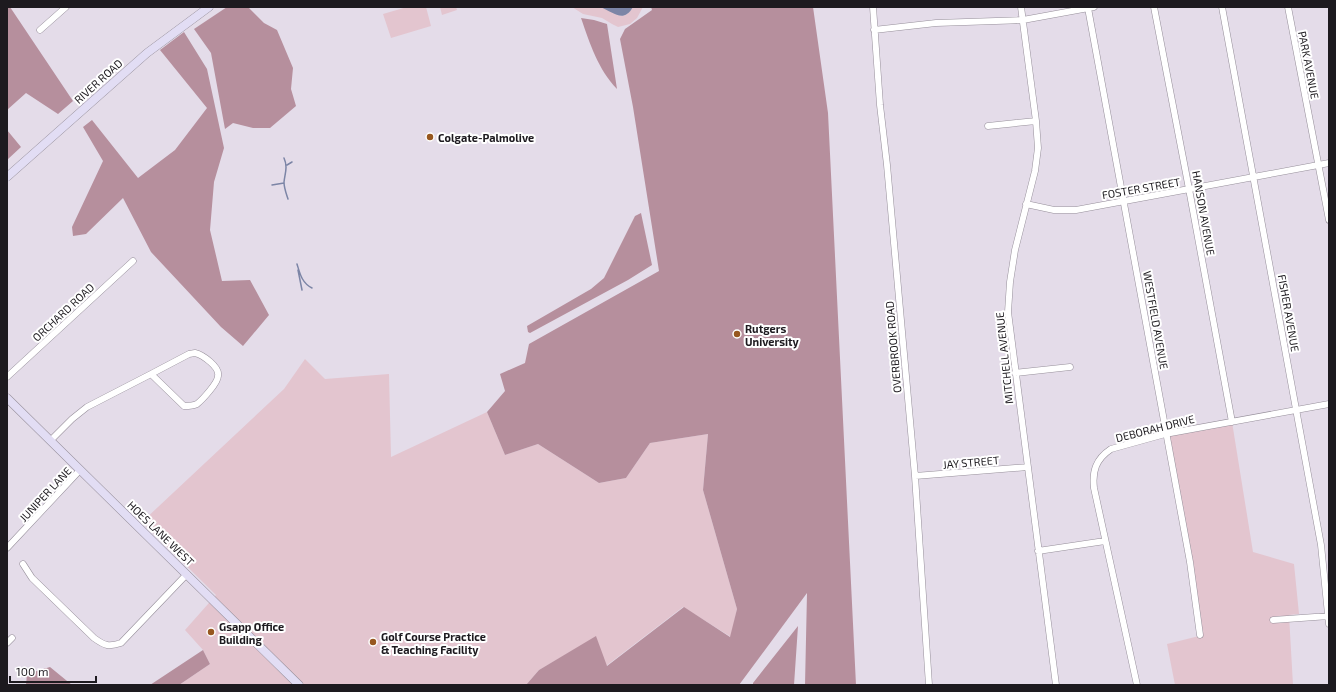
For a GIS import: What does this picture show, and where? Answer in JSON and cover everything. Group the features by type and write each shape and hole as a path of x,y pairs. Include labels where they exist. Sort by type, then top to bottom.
{"street":[{"path":"40,30 66,7"},
{"name":"OVERBROOK ROAD","path":"873,7 880,105 887,165 915,476 929,685"},
{"name":"MITCHELL AVENUE","path":"1021,7 1036,121 1038,148 1035,171 1015,250 1010,282 1008,312 1056,685"},
{"name":"HANSON AVENUE","path":"1154,7 1190,189 1232,422"},
{"name":"FISHER AVENUE","path":"1222,7 1321,545 1329,624"},
{"name":"PARK AVENUE","path":"1288,7 1329,220"},
{"name":"RIVER ROAD","path":"7,177 147,53 207,8"},
{"path":"874,30 936,23 1023,20 1091,8"},
{"name":"WESTFIELD AVENUE","path":"1091,8 1124,201 1190,562 1200,635"},
{"path":"988,126 1036,121"},
{"name":"FOSTER STREET","path":"1026,204 1054,210 1076,210 1329,163"},
{"name":"ORCHARD ROAD","path":"7,377 133,261"},
{"path":"50,441 72,419 87,407 189,354 200,354 216,368 218,377 216,382 196,404 184,406 151,374"},
{"path":"1015,373 1070,367"},
{"name":"HOES LANE WEST","path":"7,398 299,685"},
{"name":"DEBORAH DRIVE","path":"1137,685 1105,541 1093,479 1098,460 1103,454 1111,450 1167,434 1329,404"},
{"name":"JAY STREET","path":"915,476 1028,467"},
{"name":"JUNIPER LANE","path":"7,548 80,470"},
{"path":"1038,551 1105,541"},
{"path":"23,564 32,578 94,638 103,645 113,646 121,643 187,574"},
{"path":"1273,620 1328,616"},
{"path":"7,643 12,638"}],"shaded area":[{"path":"7,7 10,7 73,101 58,114 26,93 7,110"},
{"path":"227,7 249,8 264,23 277,30 293,68 291,89 296,106 270,128 253,128 233,123 225,129 211,53 194,29"},
{"path":"407,7 426,7 431,26 391,38 383,14"},
{"path":"440,7 456,7 457,10 442,15"},
{"path":"572,7 601,7 621,16 629,12 633,7 643,7 637,18 630,24 618,27 602,18 583,14"},
{"path":"651,7 813,7 828,113 856,685 805,685 807,593 739,685 526,685 539,670 596,636 607,666 684,607 730,637 737,609 703,490 708,434 650,443 626,478 599,483 538,444 505,455 487,412 505,391 500,374 525,363 529,344 659,271 633,107 620,39 625,29 652,10"},
{"path":"581,18 607,24 617,89 600,65 591,47"},
{"path":"184,32 207,69 224,148 214,182 210,230 222,281 250,280 269,315 243,346 221,327 151,252 123,198 86,234 73,236 72,227 103,161 83,127 92,120 138,178 175,150 207,108 160,50"},
{"path":"7,130 21,147 7,160"},
{"path":"641,213 652,265 628,280 530,333 528,332 527,326 591,289 604,278 635,216"},
{"path":"305,359 325,379 389,374 391,457 487,412 505,455 538,444 599,483 626,478 650,443 708,434 703,490 737,609 731,637 683,607 606,666 596,637 539,670 526,685 179,685 210,664 203,650 185,630 216,595 142,522 284,389"},
{"path":"1232,422 1253,552 1294,564 1299,614 1289,615 1293,685 1175,685 1167,644 1199,636 1167,435"},
{"path":"798,626 794,685 753,685 753,683"},
{"path":"203,650 210,664 179,685 150,685"},
{"path":"50,667 72,685 26,685 27,674"}],"water":[{"path":"600,7 633,7 626,15 622,16"}],"waterway":[{"path":"284,158 286,167 284,184 288,199"},
{"path":"287,165 292,162"},
{"path":"272,185 284,183"},
{"path":"297,264 300,275 312,288"},
{"path":"298,270 302,290"}],"place":[{"name":"Colgate-Palmolive","path":"430,137"},
{"name":"Rutgers University","path":"737,334"},
{"name":"Gsapp Office Building","path":"211,632"},
{"name":"Golf Course Practice & Teaching Facility","path":"373,642"}]}
